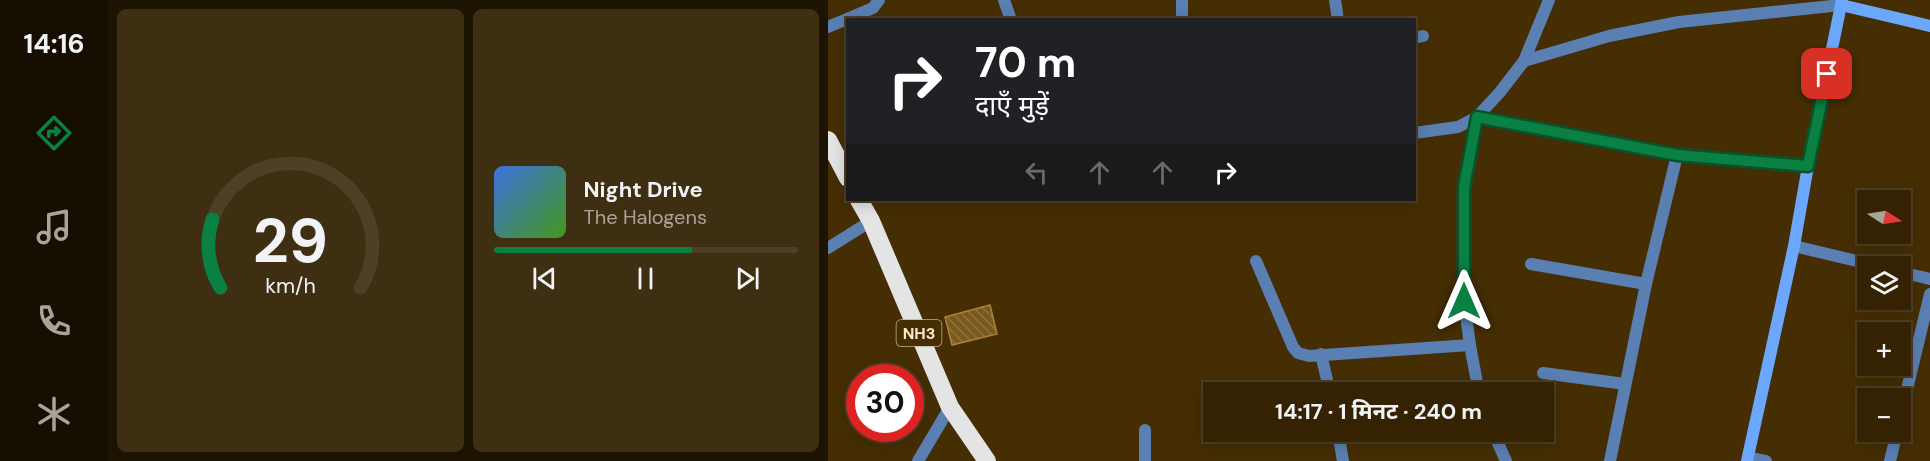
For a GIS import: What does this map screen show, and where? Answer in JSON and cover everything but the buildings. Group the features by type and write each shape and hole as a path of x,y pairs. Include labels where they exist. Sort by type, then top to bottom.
{"highway":[{"path":"836,147 846,173"},
{"name":"NH3","path":"860,201 871,222 950,407 987,461"}],"street":[{"path":"849,18 873,8 879,0"},
{"path":"1004,0 1010,18"},
{"path":"1182,0 1182,18"},
{"path":"1335,0 1338,18"},
{"path":"1416,133 1458,127 1477,117 1524,61 1549,0"},
{"path":"1524,61 1609,36 1679,22 1842,3 1930,26"},
{"path":"1766,461 1748,459 1794,246 1842,3"},
{"path":"828,27 846,19"},
{"path":"1477,117 1677,155 1808,166"},
{"path":"1477,117 1464,187 1464,301 1477,382"},
{"path":"1611,461 1646,284 1677,155"},
{"path":"828,248 871,222"},
{"path":"1794,246 1857,261"},
{"path":"1256,261 1298,354 1308,356 1470,345"},
{"path":"1531,264 1646,284"},
{"path":"1911,275 1930,279"},
{"path":"1907,388 1930,294"},
{"path":"1321,354 1327,382"},
{"path":"1543,373 1625,384"},
{"path":"918,461 950,407"},
{"path":"1144,461 1145,430"},
{"path":"1340,442 1343,461"},
{"path":"1497,442 1506,461"},
{"path":"1890,461 1895,442"}],"route":[{"path":"1464,301 1464,187 1477,117 1677,155 1808,166 1827,74"}]}
